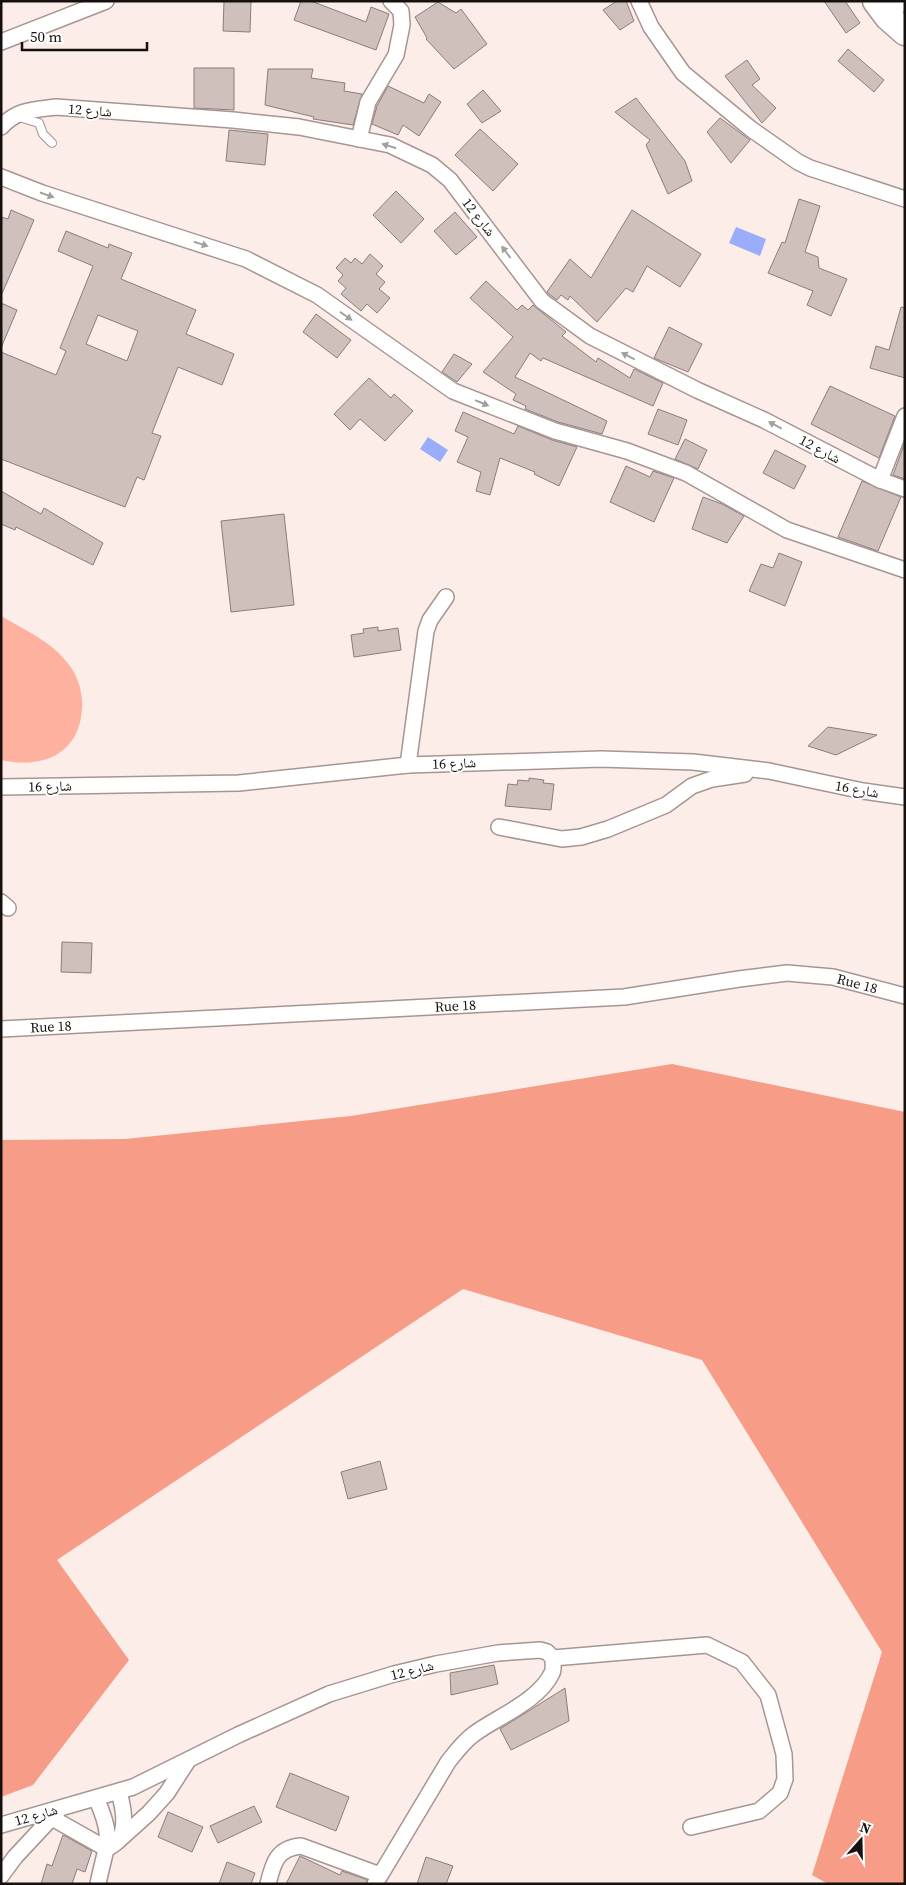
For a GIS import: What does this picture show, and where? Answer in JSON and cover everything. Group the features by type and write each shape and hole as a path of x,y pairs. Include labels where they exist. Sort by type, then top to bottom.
{"street":[{"path":"1,42 106,1"},
{"path":"358,139 368,102 396,55 402,25 401,11 391,1"},
{"path":"639,1 651,27 683,73 751,129 798,162 815,170 905,199"},
{"name":"شارع 12","path":"6,122 28,111 56,107 233,120 299,127 390,145 432,165 450,180 542,301 590,336 697,390 764,420 880,480 905,490"},
{"path":"1,177 42,193 246,258 317,295 453,391 555,431 627,451 686,473 787,530 905,570"},
{"path":"880,480 905,416"},
{"path":"408,765 426,631 430,620 446,597"},
{"name":"شارع 16","path":"1,787 240,783 408,765 601,760 693,762 769,772 863,791 905,796"},
{"path":"499,827 562,840 581,837 608,829 666,805 692,786 712,778 769,772"},
{"name":"Rue 18","path":"1,1029 624,998 739,978 787,973 833,977 905,996"},
{"path":"268,1884 272,1868 280,1854 290,1847 296,1846 301,1846 377,1879 448,1762 474,1734 531,1697 552,1673 553,1658 707,1645 742,1662 768,1695 784,1754 786,1779 780,1793 759,1811 691,1827"},
{"name":"شارع 12","path":"1,1825 57,1813 96,1798 119,1792 329,1694 394,1674 498,1653 540,1650 547,1652 553,1658"},
{"path":"112,1845 149,1813 167,1793 188,1761"},
{"path":"98,1884 112,1845 121,1832 123,1808 119,1792"},
{"path":"96,1798 112,1845"},
{"path":"1,1875 15,1857 57,1813 112,1845"}],"lane":[{"path":"6,122 39,123 43,134 52,142"}],"shaded area":[{"path":"1,616 49,645 65,660 79,683 82,709 74,738 66,748 44,760 16,762 1,760"},
{"path":"672,1064 905,1112 905,1884 828,1884 812,1875 882,1652 702,1360 463,1289 57,1560 129,1660 33,1785 1,1797 1,1140 125,1139 351,1116"}],"water":[{"path":"736,227 766,239 760,256 729,243"},
{"path":"428,437 448,450 440,462 420,449"}],"building":[{"path":"224,1 251,1 250,32 223,31"},
{"path":"301,1 311,1 366,22 371,7 389,14 376,50 294,20"},
{"path":"617,1 626,1 634,21 620,30 603,10"},
{"path":"824,1 845,1 860,23 846,33"},
{"path":"438,2 456,13 461,9 487,44 454,69 426,39 415,17"},
{"path":"848,49 884,80 874,92 838,61"},
{"path":"747,60 760,79 752,85 776,108 762,123 725,76"},
{"path":"194,68 234,68 234,110 194,108"},
{"path":"268,69 313,69 311,78 345,83 344,91 362,94 353,125 313,119 314,117 265,105"},
{"path":"388,86 424,103 429,94 441,102 419,136 403,125 398,135 372,124 377,106"},
{"path":"483,90 501,111 482,123 467,104"},
{"path":"636,98 685,161 692,181 668,194 646,145 650,140 615,112"},
{"path":"720,118 750,140 731,163 707,132"},
{"path":"480,129 518,164 493,191 455,155"},
{"path":"229,130 268,134 265,165 226,161"},
{"path":"396,191 424,219 401,243 373,215"},
{"path":"799,199 820,206 805,252 818,257 819,268 847,279 831,316 807,305 813,291 768,273 782,242 785,243"},
{"path":"11,210 34,220 1,296 1,217 8,219"},
{"path":"632,210 701,254 680,287 647,266 633,292 626,288 597,322 570,296 568,300 561,295 557,300 547,292 570,259 591,278"},
{"path":"455,212 477,237 456,255 434,231"},
{"path":"66,231 108,248 109,244 132,253 121,279 196,310 186,334 234,354 222,385 178,367 152,433 161,436 144,480 137,477 125,507 1,459 1,352 56,375 66,351 60,348 93,266 58,251","holes":["98,315 138,331 127,361 86,344"]},
{"path":"370,254 383,266 376,274 385,282 379,289 390,298 377,313 367,304 361,311 341,294 346,288 338,281 343,275 336,268 345,258 351,263 355,258 362,264"},
{"path":"486,281 517,310 522,305 528,310 533,305 566,332 562,336 596,362 598,358 630,378 634,369 663,383 653,406 543,358 541,361 530,353 515,377 607,421 602,434 558,422 525,409 526,406 513,400 516,394 483,372 513,337 470,298"},
{"path":"1,303 17,310 1,348"},
{"path":"901,307 905,308 905,378 870,368 876,346 889,350"},
{"path":"316,314 351,340 337,358 303,332"},
{"path":"669,327 702,344 688,372 654,358"},
{"path":"454,354 472,364 457,382 442,372"},
{"path":"369,378 391,398 394,394 413,411 385,441 360,419 350,430 334,414"},
{"path":"830,386 895,416 879,458 811,424"},
{"path":"658,409 687,420 678,445 648,434"},
{"path":"463,412 514,434 518,426 552,440 577,447 559,486 534,474 535,472 500,458 490,495 476,491 481,472 457,462 468,437 455,431"},
{"path":"685,439 707,450 698,469 675,459"},
{"path":"905,442 905,479 893,475"},
{"path":"775,450 806,466 794,489 763,473"},
{"path":"626,466 650,477 653,471 674,478 654,522 610,502"},
{"path":"862,481 901,497 878,551 838,537"},
{"path":"1,491 41,514 44,508 103,543 93,565 16,527 15,530 1,524"},
{"path":"703,497 722,504 744,516 727,543 692,529"},
{"path":"284,514 294,605 231,612 221,521"},
{"path":"779,553 802,562 785,606 749,591 761,564 773,568"},
{"path":"378,627 378,631 398,628 401,650 354,657 351,635 364,633 363,629"},
{"path":"828,727 877,735 836,755 808,746"},
{"path":"529,778 544,780 543,783 554,784 551,810 505,806 508,784 517,785 518,780 529,781"},
{"path":"62,942 92,943 91,973 61,972"},
{"path":"380,1461 387,1489 348,1499 341,1472"},
{"path":"494,1665 498,1684 451,1695 450,1673"},
{"path":"565,1688 569,1721 511,1750 500,1729"},
{"path":"290,1773 349,1797 336,1831 276,1807"},
{"path":"254,1806 262,1822 218,1843 210,1826"},
{"path":"168,1812 203,1827 192,1852 158,1837"},
{"path":"63,1835 92,1851 85,1872 77,1869 72,1884 41,1884 47,1864 52,1866"},
{"path":"300,1856 340,1875 342,1871 365,1879 367,1880 366,1884 286,1884"},
{"path":"426,1857 453,1866 446,1884 417,1884"},
{"path":"227,1862 255,1873 251,1884 219,1884"}]}
